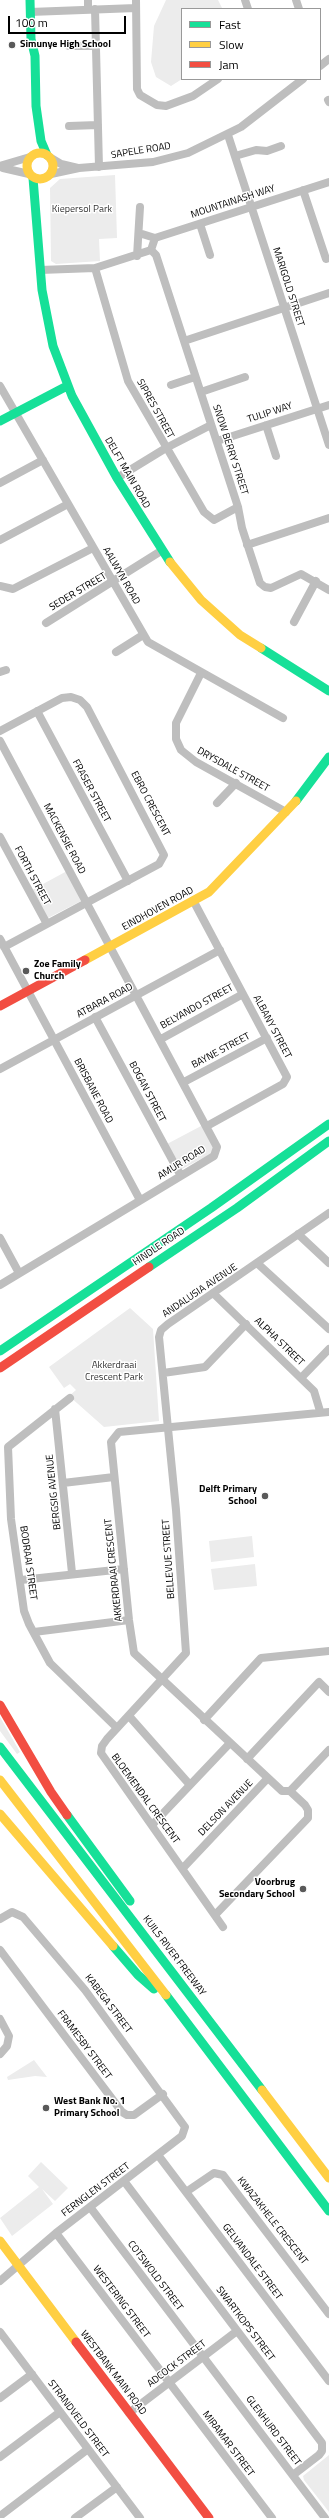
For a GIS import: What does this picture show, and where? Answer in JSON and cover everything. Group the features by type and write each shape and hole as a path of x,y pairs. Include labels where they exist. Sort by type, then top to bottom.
{"main road":[{"path":"30,0 34,11"},
{"path":"36,106 41,141 53,166 50,175 41,179 31,176 26,164 31,156 36,106 35,56 31,39 34,11 37,0"},
{"path":"31,156 40,152 49,156"},
{"name":"DELFT MAIN ROAD","path":"38,224 42,192 50,175"},
{"name":"DELFT MAIN ROAD","path":"31,176 38,224 40,270 53,346 67,386 117,478 161,551 182,579 220,618 246,638 300,671 329,683"},
{"path":"0,422 67,386"},
{"name":"DELFT MAIN ROAD","path":"300,671 310,680 329,691"},
{"name":"EINDHOVEN ROAD","path":"0,1006 194,902 218,884 311,784 329,757"},
{"name":"HINDLE ROAD","path":"0,1351 159,1244 329,1124"},
{"name":"HINDLE ROAD","path":"0,1368 237,1208 329,1141"},
{"path":"0,1705 51,1792 156,1937 179,1981"},
{"name":"KUILS RIVER FREEWAY","path":"0,1747 329,2178"},
{"path":"0,1780 329,2211"},
{"path":"0,1814 138,1976 175,2008"},
{"name":"WESTBANK MAIN ROAD","path":"0,2241 209,2518"}],"street":[{"path":"88,0 92,10 96,46 99,167"},
{"path":"34,11 92,10 136,4 137,86 140,95 157,105 166,106 192,96 216,80"},
{"path":"69,46 96,46"},
{"path":"321,65 329,59"},
{"name":"SAPELE ROAD","path":"50,175 79,168 164,160 202,147 228,135 254,118 302,80"},
{"path":"69,126 98,125"},
{"name":"MARIGOLD STREET","path":"228,135 329,445"},
{"path":"235,156 256,150 267,151 281,146"},
{"path":"0,167 31,156"},
{"name":"SAPELE ROAD","path":"49,156 61,164 79,168"},
{"path":"0,167 31,176"},
{"name":"MOUNTAINASH WAY","path":"155,238 329,182"},
{"path":"303,190 326,259"},
{"path":"137,256 140,207"},
{"path":"200,224 210,255"},
{"path":"40,270 95,268 137,256 151,250 155,238 139,233"},
{"name":"SNOW BERRY STREET","path":"151,250 156,255 184,340 238,508 247,545 259,580 265,587 274,587 298,574 304,574 329,590"},
{"name":"SIPRES STREET","path":"95,268 124,370 166,448 209,518 218,519 238,508"},
{"path":"184,340 329,293"},
{"path":"171,385 196,377"},
{"path":"201,392 245,377"},
{"name":"AALWYN ROAD","path":"0,386 143,635 154,648 283,718"},
{"name":"TULIP WAY","path":"216,441 329,405"},
{"path":"117,478 166,448 211,425"},
{"path":"266,425 276,456"},
{"path":"0,484 43,460"},
{"path":"0,540 68,504"},
{"path":"247,545 329,518"},
{"path":"0,586 13,589 93,548"},
{"name":"SEDER STREET","path":"46,623 161,551"},
{"path":"294,622 316,581"},
{"path":"116,652 143,635"},
{"name":"DRYSDALE STREET","path":"200,673 176,723 176,738 186,755 286,812"},
{"name":"EBRO CRESCENT","path":"0,731 62,698 75,698 83,703 163,850 164,858 161,862 128,881 4,947"},
{"name":"FRASER STREET","path":"38,711 128,881"},
{"name":"MACKENSIE ROAD","path":"0,740 111,946"},
{"path":"217,803 236,783"},
{"name":"FORTH STREET","path":"0,837 47,924"},
{"name":"ALBANY STREET","path":"194,902 286,1074 285,1082 207,1126"},
{"name":"BRISBANE ROAD","path":"0,939 140,1200"},
{"name":"AMUR ROAD","path":"0,1285 214,1156 217,1152 217,1144 111,946"},
{"name":"ATBARA ROAD","path":"0,1069 220,950"},
{"name":"BELYANDO STREET","path":"161,1039 243,994"},
{"name":"BOGAN STREET","path":"95,1017 181,1176"},
{"name":"BAYNE STREET","path":"184,1082 267,1038"},
{"name":"ANDALUSIA AVENUE","path":"168,1426 159,1341 161,1330 329,1213"},
{"path":"298,1234 329,1263"},
{"path":"0,1238 19,1273"},
{"path":"257,1264 329,1329"},
{"name":"ALPHA STREET","path":"213,1293 316,1394 320,1412"},
{"path":"163,1373 205,1367 246,1324"},
{"path":"301,1378 329,1349"},
{"name":"BODRAAI STREET","path":"70,1398 12,1441 7,1450 11,1519 21,1580 24,1611 53,1667 117,1728"},
{"name":"BERGSIG AVENUE","path":"55,1409 72,1573"},
{"name":"AKKERDRAAI CRESCENT","path":"290,1791 282,1791 267,1779 134,1653 129,1620 111,1442 114,1436 119,1432 168,1426 329,1412"},
{"name":"BELLEVUE STREET","path":"162,1681 184,1658 186,1645 168,1426"},
{"path":"63,1483 114,1478"},
{"path":"21,1580 72,1573 124,1569"},
{"path":"34,1632 129,1620"},
{"path":"204,1720 261,1658 329,1651"},
{"name":"BLOEMENDAL CRESCENT","path":"162,1681 104,1742 101,1754 216,1914 223,1927"},
{"path":"247,1759 318,1682 329,1692"},
{"path":"130,1716 190,1785"},
{"path":"152,1825 230,1743"},
{"path":"216,1914 308,1818 308,1810 305,1805 290,1791 329,1750"},
{"name":"DELSON AVENUE","path":"183,1868 267,1779"},
{"name":"KABEGA STREET","path":"0,1920 12,1912 23,1917 85,1990 184,2122 185,2130"},
{"name":"FRAMESBY STREET","path":"0,1950 122,2112 127,2115 134,2115 163,2094"},
{"path":"0,2019 7,2029 10,2040 0,2054"},
{"name":"FERNGLEN STREET","path":"0,2281 56,2233 182,2136 185,2130"},
{"name":"GELVANDALE STREET","path":"158,2155 329,2381"},
{"name":"KWAZAKHELE CRESCENT","path":"186,2192 214,2173 223,2175 329,2314"},
{"name":"SWARTKOPS STREET","path":"124,2181 322,2443 322,2451 320,2455 293,2475"},
{"name":"COTSWOLD STREET","path":"90,2207 204,2357"},
{"name":"WESTERING STREET","path":"56,2233 169,2383"},
{"name":"ADCOCK STREET","path":"129,2413 237,2331"},
{"name":"STRANDVELD STREET","path":"1,2336 32,2374 140,2518"},
{"name":"GLENHURD STREET","path":"204,2357 325,2518"},
{"path":"0,2398 32,2374"},
{"name":"MIRAMAR STREET","path":"169,2383 272,2518"},
{"path":"0,2457 60,2412"},
{"path":"0,2516 88,2449"},
{"path":"75,2518 117,2487"}],"green space":[{"path":"166,0 218,0 222,8 181,8 181,80 171,86 156,77 151,62 154,26"},
{"name":"Kiepersol Park","path":"115,175 117,238 99,239 100,261 56,264 51,261 50,188 60,179"},
{"path":"67,871 81,901 48,918 32,890"},
{"path":"203,1125 214,1146 214,1152 182,1169 167,1144"},
{"name":"Akkerdraai Crescent Park","path":"130,1308 153,1329 159,1421 104,1427 69,1396 76,1390 70,1384 64,1388 49,1367"},
{"path":"252,1536 254,1557 211,1562 209,1541"},
{"path":"255,1564 257,1586 214,1590 211,1569"},
{"path":"0,1717 20,1752 17,1754 0,1731"},
{"path":"34,2060 47,2077 35,2076 8,2080 7,2077"},
{"path":"41,2162 68,2188 55,2201 42,2189 53,2204 12,2236 0,2218 39,2187 28,2176"},
{"path":"329,2455 329,2512 304,2480 303,2476"}],"traffic: fast":[{"path":"30,0 31,39 35,56 36,106 41,141 47,155"},
{"path":"33,178 42,290 53,346 72,396 117,478 170,562"},
{"path":"0,421 67,386"},
{"path":"261,648 329,691"},
{"path":"296,801 329,757"},
{"path":"0,1351 211,1208 329,1124"},
{"path":"149,1267 237,1208 329,1141"},
{"path":"0,1747 262,2090"},
{"path":"67,1815 130,1901"},
{"path":"113,1946 138,1975 154,1989"},
{"path":"166,1995 329,2211"}],"traffic: slow":[{"path":"40,153 49,157 53,166 49,175 40,179 31,175 27,166 31,157 40,153"},
{"path":"170,562 201,600 240,635 261,648"},
{"path":"85,960 209,892 296,801"},
{"path":"0,1780 166,1995"},
{"path":"0,1814 113,1946"},
{"path":"262,2090 329,2178"},
{"path":"0,2241 76,2342"}],"traffic: jam":[{"path":"0,1006 85,960"},
{"path":"0,1368 149,1267"},
{"path":"0,1705 51,1792 67,1815"},
{"path":"76,2342 209,2518"}],"place":[{"name":"Simunye High School","path":"12,45"},
{"name":"Zoe Family Church","path":"26,971"},
{"name":"Delft Primary School","path":"265,1496"},
{"name":"Voorbrug Secondary School","path":"303,1889"},
{"name":"West Bank No. 1 Primary School","path":"46,2108"}]}
